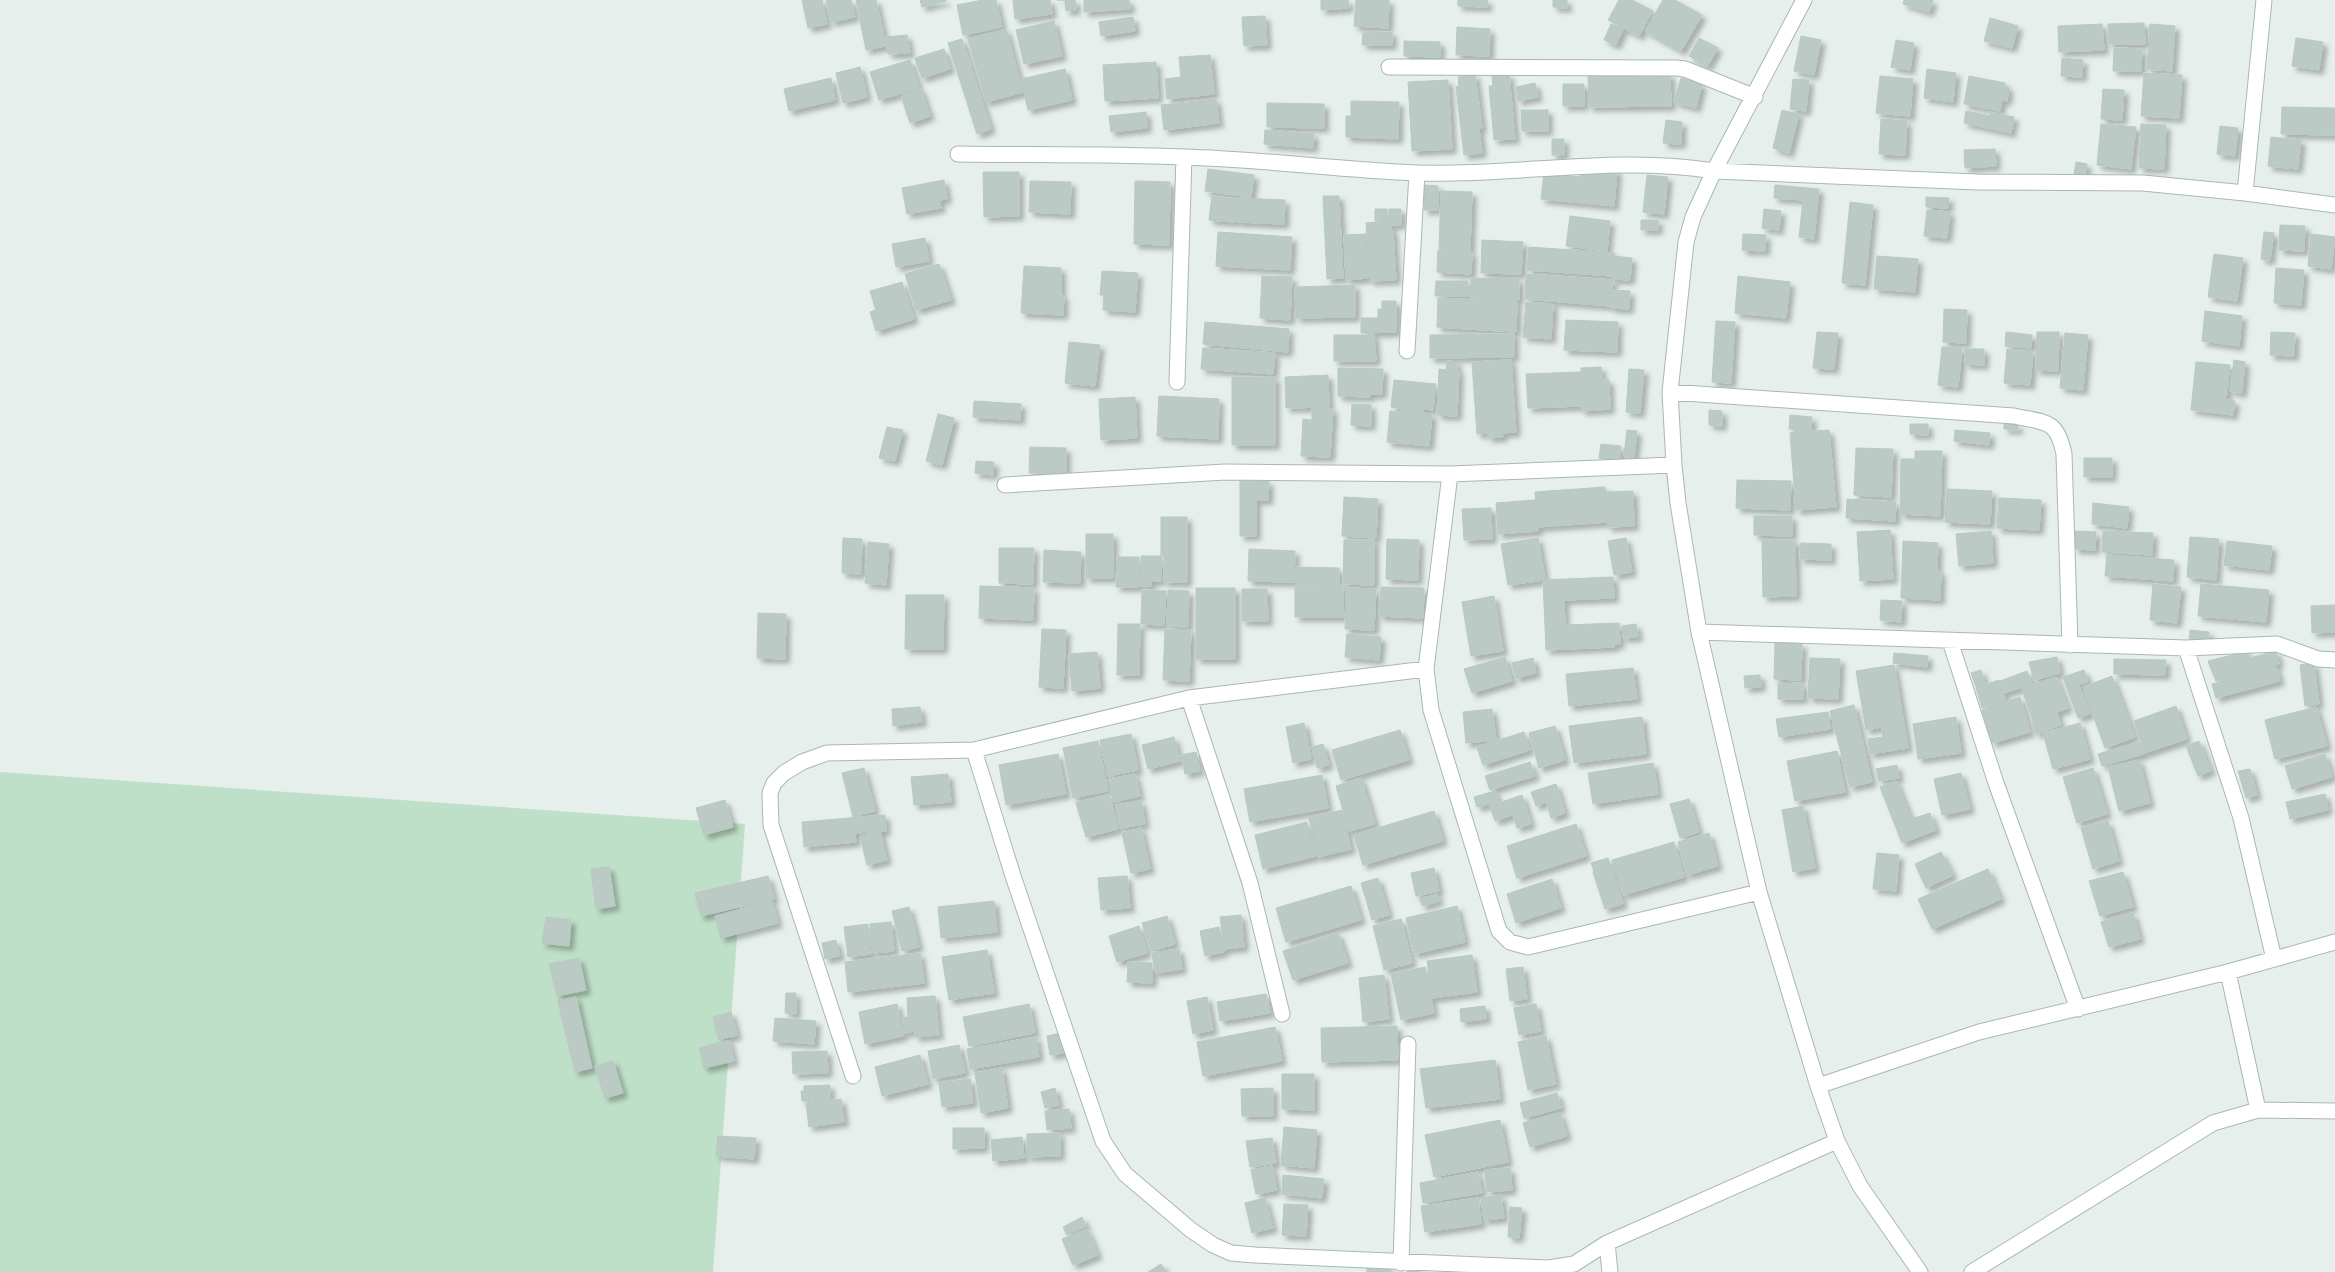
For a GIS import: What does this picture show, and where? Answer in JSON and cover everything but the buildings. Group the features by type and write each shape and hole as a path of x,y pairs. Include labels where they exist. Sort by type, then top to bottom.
{"street":[{"path":"1804,0 1755,98 1714,171 1693,218 1686,242 1670,392 1674,465 1678,504 1699,632 1759,892 1818,1086 1837,1141 1860,1186 1920,1272"},
{"path":"2244,193 2264,0"},
{"path":"1389,67 1676,68 1685,69 1755,98"},
{"path":"958,154 1184,157 1417,173 1485,173 1615,164 1680,165 1714,171 1977,182 2143,182 2335,205"},
{"path":"1177,382 1184,157"},
{"path":"1407,350 1417,173"},
{"path":"1670,392 2014,416 2048,423 2060,435 2064,454 2070,645"},
{"path":"1005,485 1225,472 1450,474 1674,465"},
{"path":"1450,474 1426,669 1431,710 1499,931 1510,942 1528,947 1759,892"},
{"path":"1699,632 2186,648 2277,644 2318,659 2335,660"},
{"path":"1950,641 1996,783 2078,1008"},
{"path":"2186,648 2241,818 2274,959"},
{"path":"853,1076 771,825 770,793 774,783 784,772 802,762 827,753 974,750 1189,698 1426,669"},
{"path":"1189,698 1250,883 1282,1014"},
{"path":"974,750 1013,876 1103,1141 1125,1174 1191,1230 1213,1245 1231,1253 1401,1263 1549,1268 1574,1264 1607,1243 1837,1141"},
{"path":"1818,1086 1979,1032 2228,972 2335,942"},
{"path":"2228,972 2258,1110"},
{"path":"1401,1263 1408,1044"},
{"path":"1972,1272 2213,1123 2258,1110 2335,1111"},
{"path":"1607,1243 1610,1272"}],"green space":[{"path":"0,772 745,824 713,1272 0,1272"}]}
